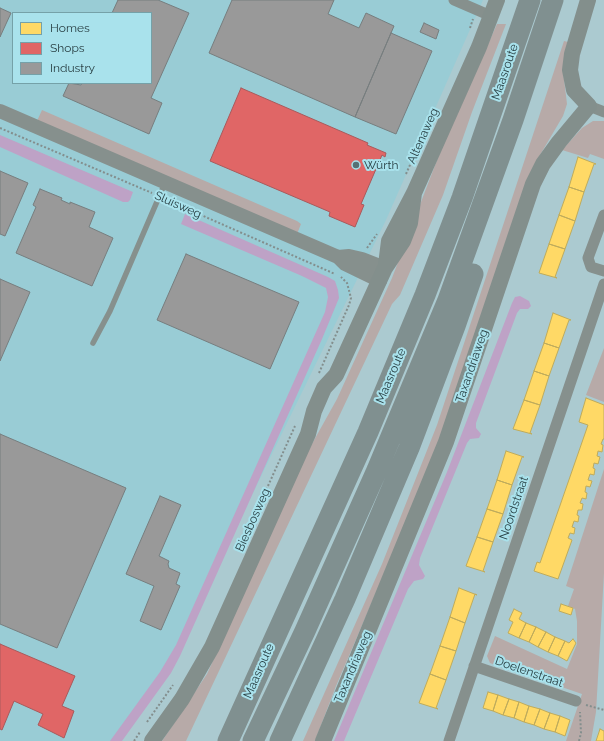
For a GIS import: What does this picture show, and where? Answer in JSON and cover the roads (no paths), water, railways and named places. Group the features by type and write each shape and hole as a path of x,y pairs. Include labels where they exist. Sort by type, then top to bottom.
{"highway":[{"name":"Maasroute","path":"228,740 368,432 425,295 462,198 530,0"},
{"name":"Maasroute","path":"253,741 305,631 377,470 448,300 553,0"},
{"path":"281,738 345,599 409,448 455,326 488,229 512,120"}],"main road":[{"name":"Altenaweg","path":"383,274 389,241 397,223 414,193 497,0"},
{"path":"588,0 572,54 570,70 574,90 589,106"},
{"name":"Taxandriaweg","path":"323,741 446,442 533,184 552,151 589,106"},
{"name":"Biesbosweg","path":"152,741 182,699 212,647 308,434 314,411 324,388 336,375 383,274"}],"street":[{"path":"454,0 491,16"},
{"path":"589,106 604,112"},
{"name":"Sluisweg","path":"0,112 338,257 349,256 360,264 383,274"},
{"path":"604,215 588,258 591,267 604,272"},
{"name":"Noordstraat","path":"449,741 604,284"},
{"name":"Doelenstraat","path":"474,666 580,703"}],"lane":[{"path":"93,343 110,311 165,183"}],"place":[{"name":"Würth","path":"356,165"}]}
